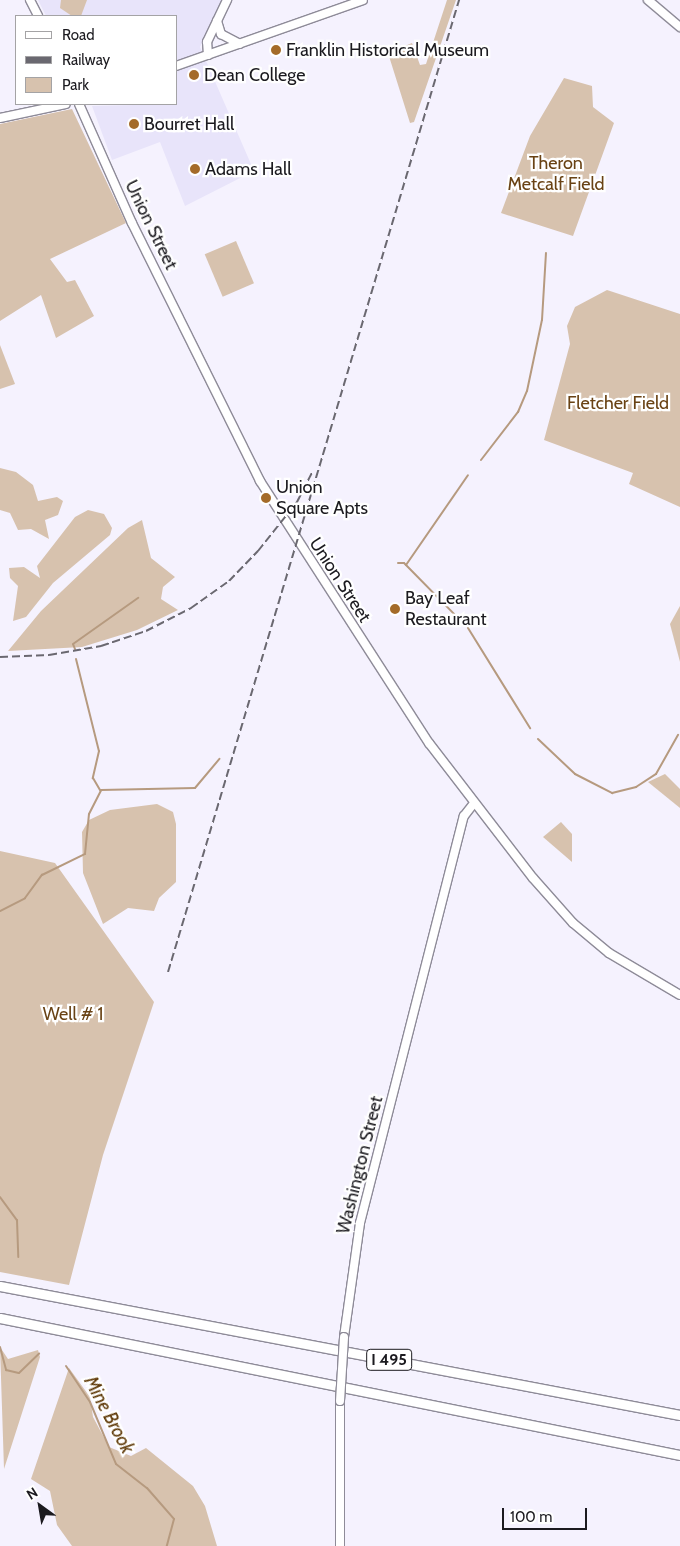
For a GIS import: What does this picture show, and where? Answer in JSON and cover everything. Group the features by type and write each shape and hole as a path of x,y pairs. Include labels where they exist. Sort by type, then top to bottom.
{"highway":[{"name":"I 495","path":"0,1286 680,1415"},
{"name":"I 495","path":"0,1318 680,1456"}],"main road":[{"path":"30,0 38,15"},
{"path":"208,55 207,42 227,0"},
{"path":"178,65 363,0"},
{"path":"648,0 680,27"},
{"path":"217,20 222,34 240,44"},
{"path":"0,118 61,105"},
{"name":"Union Street","path":"79,105 132,223 268,496 416,724 474,803 550,898 584,933 680,995"},
{"name":"Washington Street","path":"340,1546 340,1401 350,1273 367,1192 464,816 474,803"}],"shaded area":[{"name":"Dean College","path":"38,0 223,0 200,47 254,171 185,206 160,142 112,160 92,106 178,105 178,15 46,15"}],"green space":[{"path":"61,0 87,0 81,15 70,15 60,8"},
{"path":"447,0 456,0 414,122 410,123 388,53 412,43 420,65 426,64"},
{"name":"Theron Metcalf Field","path":"564,78 592,86 593,107 614,123 573,236 501,213 530,136"},
{"path":"72,109 126,223 50,259 67,282 75,280 94,316 56,338 41,295 0,321 0,124"},
{"path":"236,241 254,283 223,297 205,254"},
{"name":"Fletcher Field","path":"607,290 680,314 680,507 629,484 633,473 544,440 570,344 567,326 575,307"},
{"path":"0,345 15,384 0,389"},
{"path":"0,468 16,472 33,485 38,501 57,497 63,501 58,515 45,520 49,539 31,529 18,530 10,513 0,510"},
{"path":"88,510 104,514 112,528 110,535 53,583 26,617 13,621 18,586 10,578 9,568 24,567 40,578 37,566 75,517"},
{"path":"142,520 151,558 175,577 163,587 161,599 178,610 137,630 82,647 8,651 41,611 128,528"},
{"path":"680,606 680,662 670,624"},
{"path":"665,774 680,789 680,808 648,782"},
{"path":"157,804 173,812 176,824 176,882 159,898 154,911 128,908 103,924 83,873 82,832 89,820 110,810"},
{"path":"561,822 572,834 572,862 543,837"},
{"name":"Well # 1","path":"0,851 55,863 154,1002 103,1155 69,1285 0,1272"},
{"path":"0,1347 8,1359 38,1350 40,1357 4,1469"},
{"path":"69,1368 90,1397 93,1417 109,1447 131,1456 146,1448 193,1486 205,1506 217,1546 72,1546 57,1525 50,1491 31,1479"}],"waterway":[{"path":"481,460 518,412 527,391 542,320 546,253"},
{"path":"406,565 468,475"},
{"path":"398,563 404,563 459,619"},
{"path":"75,649 73,644 138,598"},
{"path":"468,628 530,728"},
{"path":"76,659 99,751 93,778 100,790"},
{"path":"538,739 575,774 612,793 636,787 656,774 678,735"},
{"path":"0,911 25,898 42,875 85,854 89,814 101,790 195,788 219,759"},
{"name":"Mine Brook","path":"0,1197 17,1220 18,1257"},
{"name":"Mine Brook","path":"0,1347 6,1370 19,1373 39,1354"},
{"name":"Mine Brook","path":"66,1366 90,1402 116,1464 147,1488 174,1519 167,1546"}],"railway":[{"path":"168,972 459,0"},
{"path":"0,657 49,655 101,646 146,631 191,608 229,581 258,551 297,502 312,473"}],"place":[{"name":"Franklin Historical Museum","path":"276,50"},
{"name":"Dean College","path":"194,75"},
{"name":"Bourret Hall","path":"134,124"},
{"name":"Adams Hall","path":"195,169"},
{"name":"Union Square Apts","path":"266,498"},
{"name":"Bay Leaf Restaurant","path":"395,609"}]}
